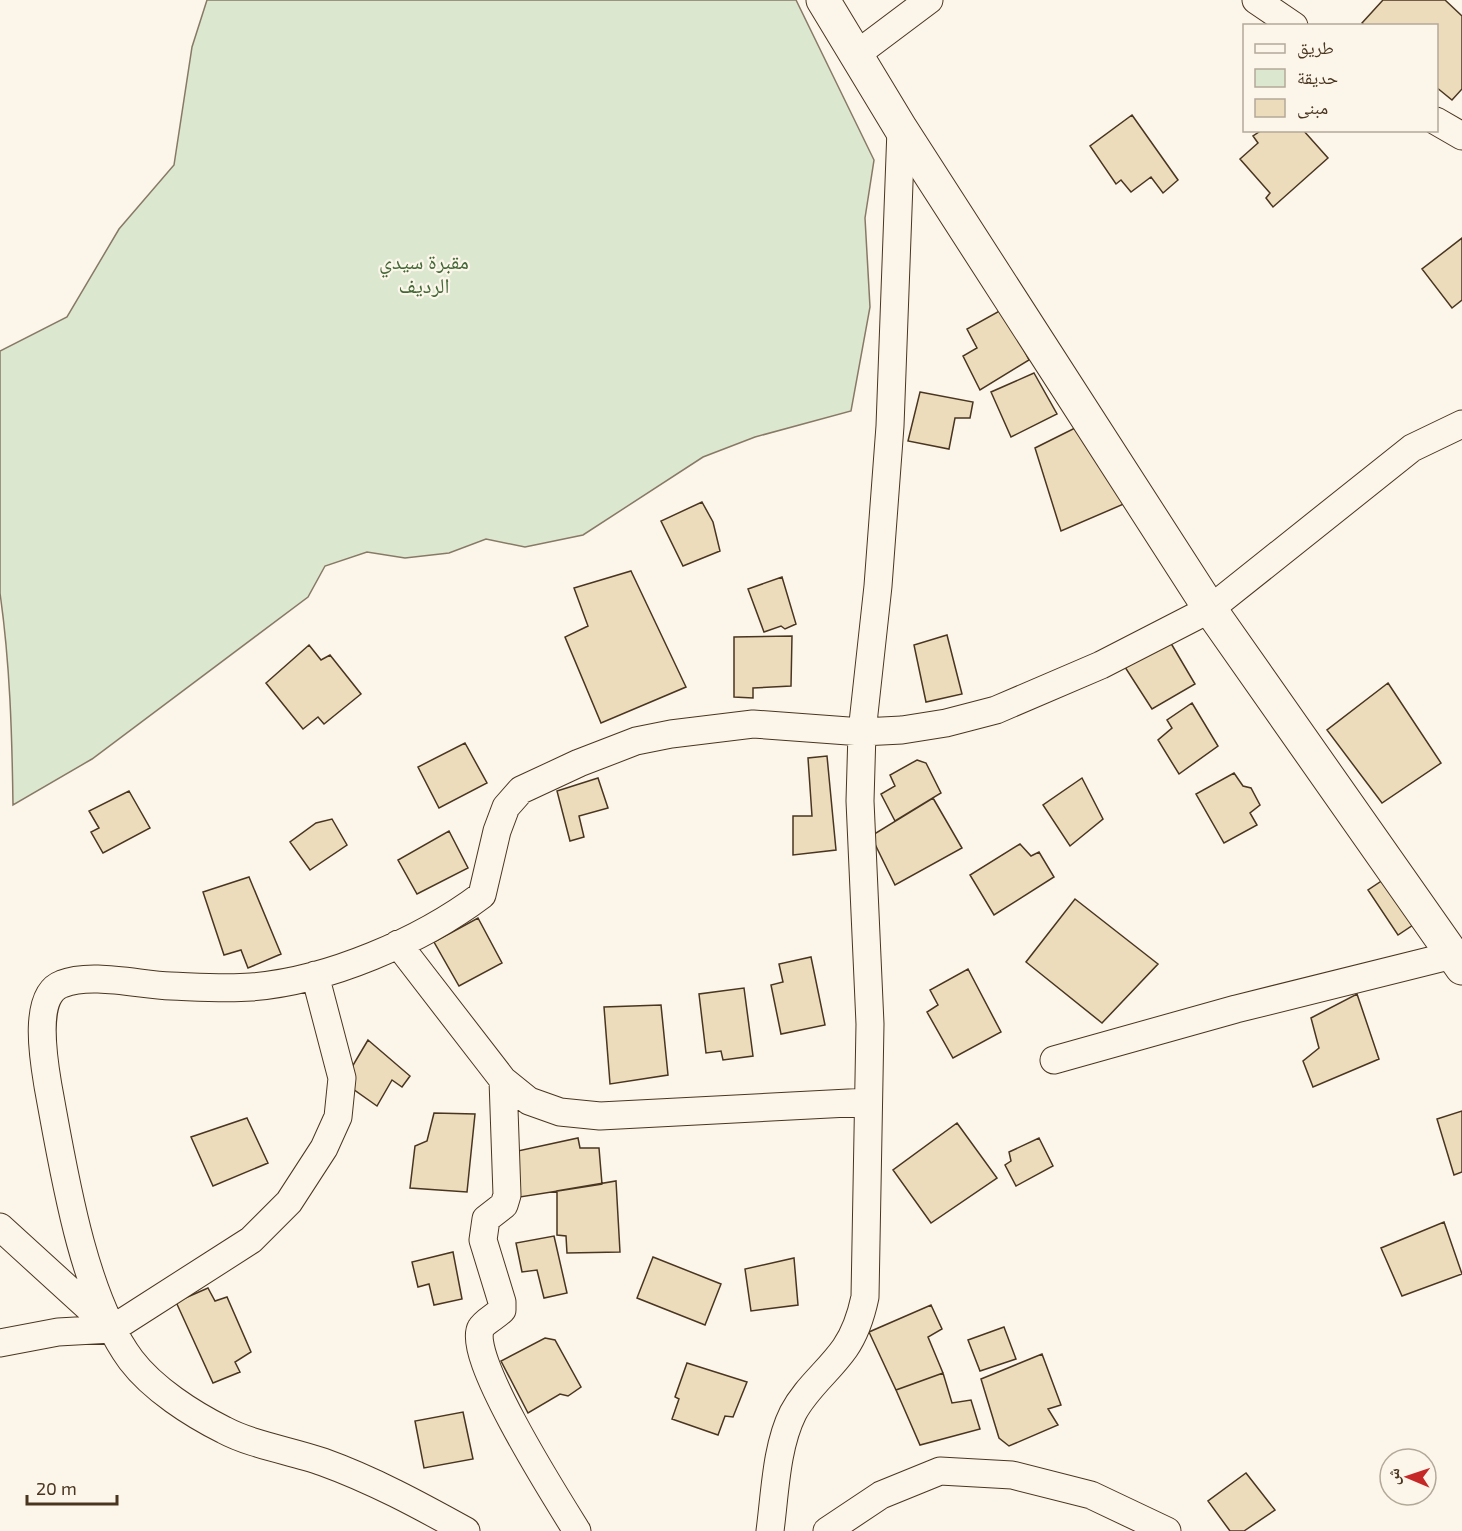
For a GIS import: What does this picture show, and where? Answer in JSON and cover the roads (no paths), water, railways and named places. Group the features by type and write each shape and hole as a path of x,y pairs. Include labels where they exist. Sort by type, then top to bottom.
{"street":[{"path":"823,0 901,129 1210,609 1458,962 1236,1009 1054,1060"},
{"path":"857,54 929,0"},
{"path":"1256,0 1291,24"},
{"path":"1438,123 1462,136"},
{"path":"770,1531 783,1447 792,1415 807,1391 845,1349 858,1326 866,1297 870,1013 860,801 862,732 878,586 890,426 901,129"},
{"path":"466,1531 358,1475 225,1431 165,1393 133,1362 112,1329 79,1232 57,1136 42,1031 44,1011 49,995 58,985 73,980 251,987 315,975 398,944 462,910 482,895 497,831 506,807 521,790 579,763 636,741 717,727 753,724 793,725 862,732 946,723 996,710 1101,665 1210,609 1412,448 1462,424"},
{"path":"398,944 503,1080 529,1101 560,1112 600,1116 868,1102"},
{"path":"0,1343 58,1332 112,1329 251,1240 290,1202 324,1148 338,1117 342,1078 315,975"},
{"path":"503,1080 507,1195 504,1205 486,1219 483,1240 502,1302 502,1310 481,1328 478,1343 485,1367 499,1396 578,1531"},
{"path":"0,1227 112,1329"},
{"path":"827,1531 881,1495 940,1471 1012,1475 1068,1489 1090,1495 1167,1531"}],"park label":[{"name":"مقبرة سيدي الرديف","path":"424,274"}]}
